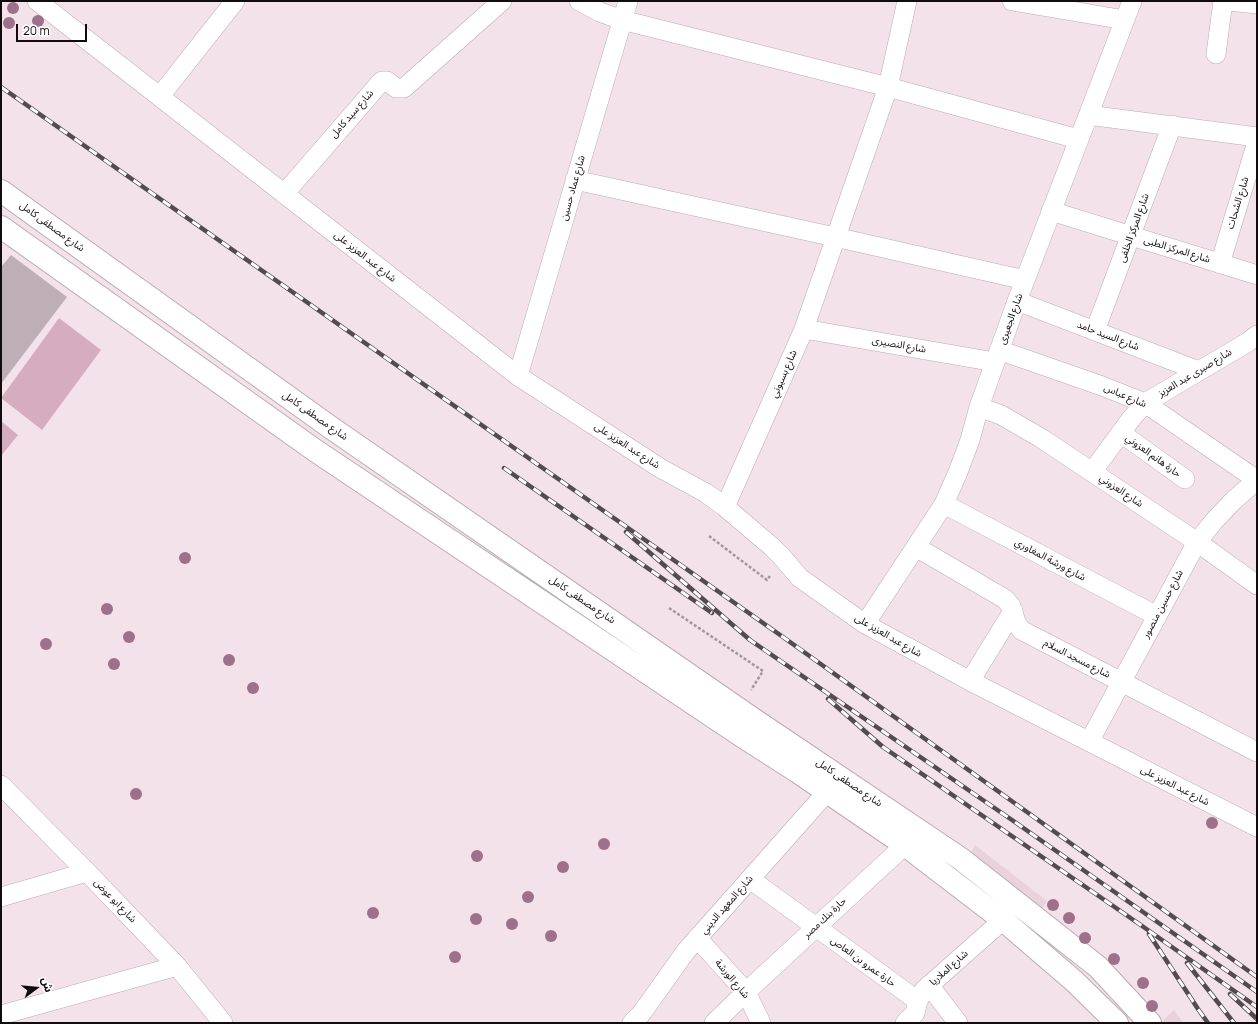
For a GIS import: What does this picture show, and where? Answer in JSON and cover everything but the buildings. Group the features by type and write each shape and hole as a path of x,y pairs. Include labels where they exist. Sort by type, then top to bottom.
{"main road":[{"name":"شارع مصطفى كامل","path":"1,191 330,427 570,592 748,728 827,792 905,845 1003,920 1074,981 1117,1023"},
{"name":"شارع مصطفى كامل","path":"1,226 316,451 558,613 961,859 1098,967 1150,1023"},
{"path":"316,451 330,427"},
{"path":"466,552 481,531"},
{"path":"558,613 570,592"}],"street":[{"name":"شارع عبد العزيز على","path":"37,1 58,7 160,96 518,376 660,468 706,493 771,546 782,556 800,578 865,624 970,681 1257,827"},
{"path":"160,96 235,1"},
{"name":"شارع سيد كامل","path":"284,194 380,82 386,81 396,88 404,88 502,1"},
{"path":"579,1 600,12 622,20 888,87 1078,140"},
{"name":"شارع عماد حسين","path":"518,376 628,1"},
{"name":"شارع بسيوني","path":"725,507 804,329 888,87 907,1"},
{"path":"1012,1 1125,20"},
{"name":"شارع الجعيرى","path":"865,624 944,504 958,472 970,440 979,407 1017,301 1132,1"},
{"path":"1216,54 1222,1"},
{"path":"1229,1 1257,4"},
{"path":"1088,115 1257,136"},
{"name":"شارع المركز الخلفى","path":"1095,331 1172,125"},
{"name":"شارع الشحات","path":"1220,264 1257,142"},
{"path":"575,180 1025,280"},
{"name":"شارع المركز الطبى","path":"1051,211 1257,275"},
{"name":"شارع السيد حامد","path":"1017,301 1199,371"},
{"name":"شارع النصيرى","path":"804,329 997,356"},
{"name":"شارع صبرى عبد العزيز","path":"1092,472 1145,403 1248,342 1257,335"},
{"name":"شارع عباس","path":"997,356 1102,386 1145,403 1257,480"},
{"name":"شارع العزوني","path":"979,407 1001,415 1021,426 1197,542 1257,585"},
{"name":"حارة هانم العزوني","path":"1121,433 1185,479"},
{"name":"شارع حسين منصور","path":"1089,742 1197,542 1233,501 1257,480"},
{"name":"شارع ورشة المغاوري","path":"944,504 1157,616"},
{"name":"شارع مسجد السلام","path":"916,547 1009,603 1016,622 1021,630 1257,752"},
{"path":"970,681 1013,611"},
{"name":"شارع ابو عوض","path":"1,785 177,966 223,1023"},
{"name":"شارع المعهد الديني","path":"632,1023 641,1014 682,956 827,792"},
{"name":"حارة بنك مصر","path":"714,1023 815,927 905,845"},
{"path":"1,897 87,872"},
{"name":"حارة عمرو بن العاص","path":"750,879 918,1001"},
{"name":"شارع الملاريا","path":"905,1023 915,1012 918,1001 924,990 1003,920"},
{"name":"شارع الورشة","path":"698,938 746,992 761,1023"},
{"path":"1,1015 177,966"},
{"path":"929,985 958,1023"}],"path":[{"path":"709,536 768,580"},
{"path":"669,608 763,671"}],"shaded area":[{"path":"59,318 101,350 42,430 1,398"},
{"path":"1,421 18,435 1,456"},
{"path":"975,845 1047,901 1039,914 969,858"},
{"path":"1174,1010 1183,1023 1160,1023"}],"railway":[{"path":"1,87 783,637 1257,977"},
{"path":"504,468 712,613"},
{"path":"626,532 750,640 1012,820 1257,992"},
{"path":"828,699 883,747 1257,1007"},
{"path":"1149,934 1208,1023"},
{"path":"1187,963 1234,1023"},
{"path":"1230,994 1257,1019"}]}
